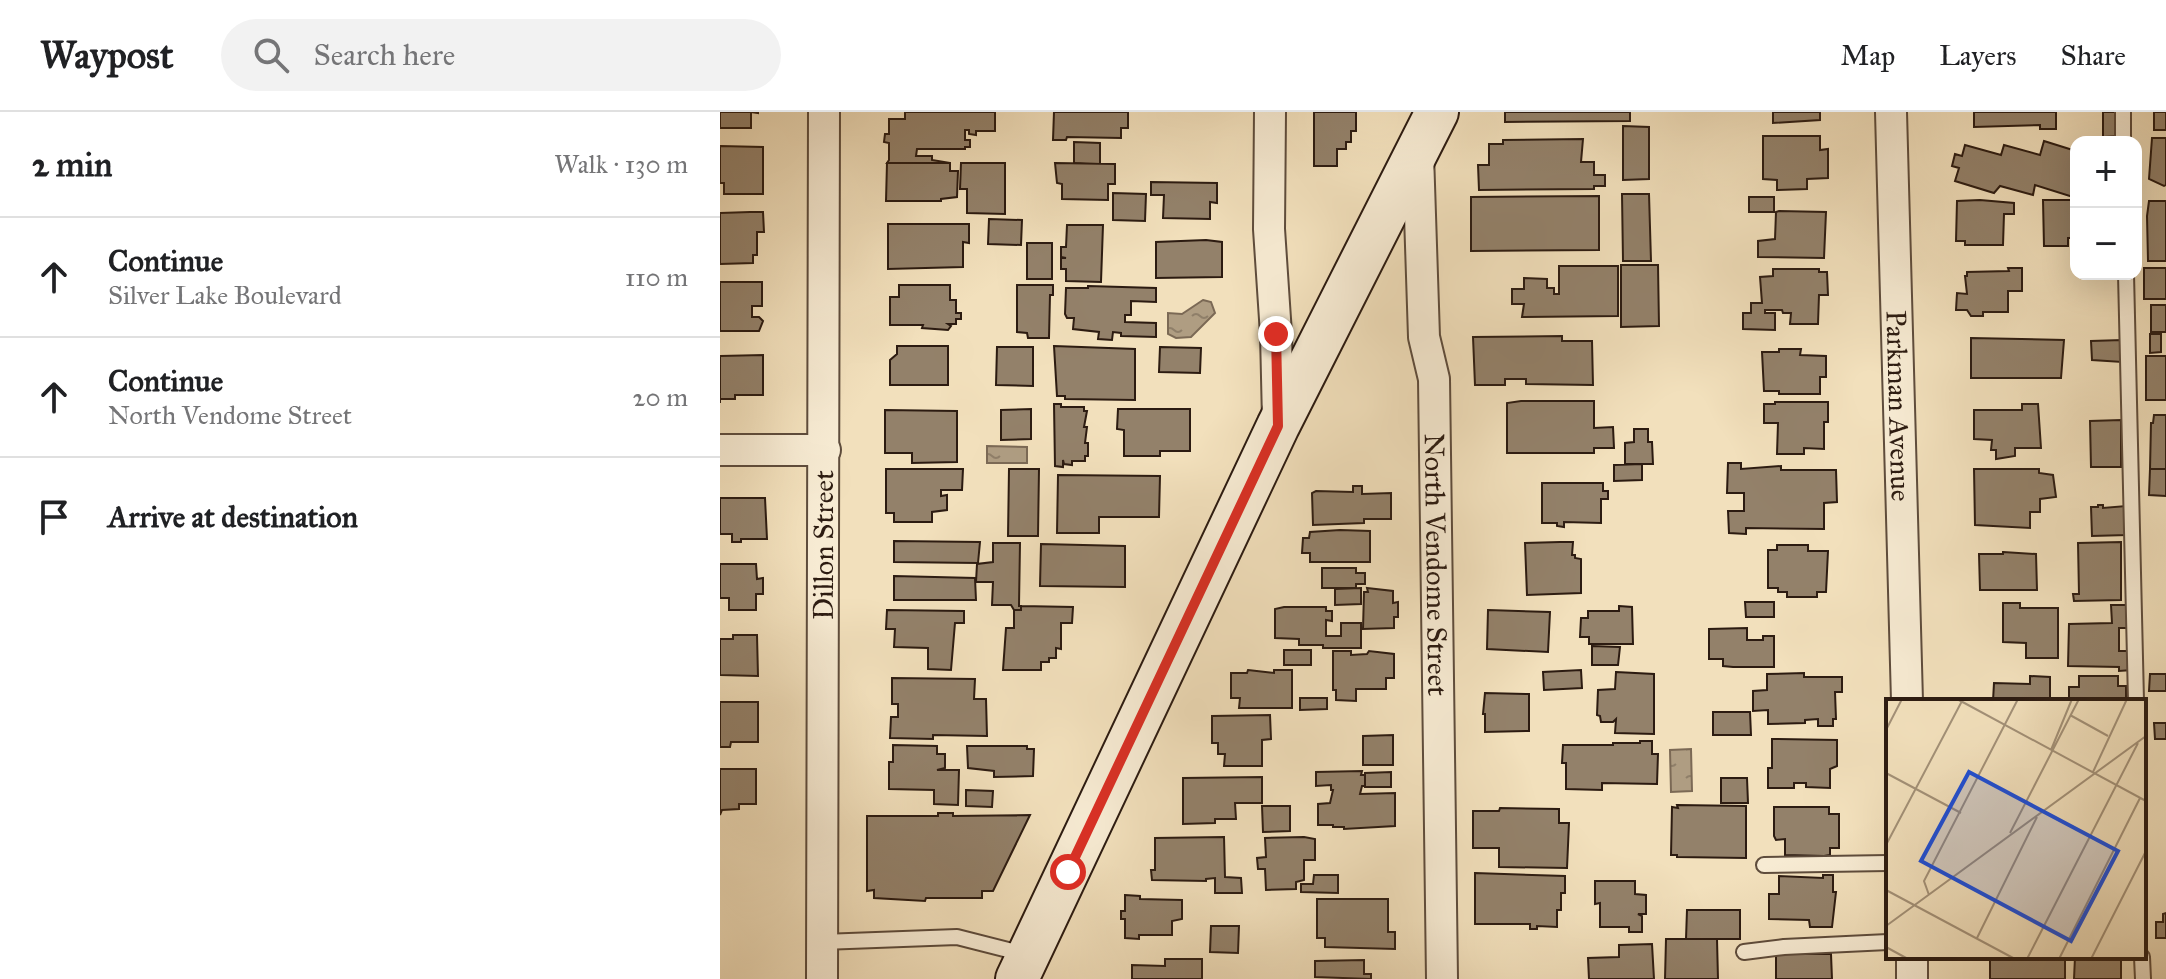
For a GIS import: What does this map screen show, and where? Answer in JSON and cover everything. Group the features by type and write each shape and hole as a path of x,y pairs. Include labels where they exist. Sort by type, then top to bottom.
{"main road":[{"path":"1023,967 1278,426 1437,112"}],"street":[{"name":"Dillon Street","path":"822,979 824,112"},
{"path":"1270,112 1269,229 1278,426"},
{"name":"Parkman Avenue","path":"1891,112 1907,699"},
{"name":"North Vendome Street","path":"1418,153 1424,337 1434,379 1442,979"},
{"path":"720,450 825,450"}],"lane":[{"path":"2123,112 2123,136"},
{"path":"2126,280 2136,699"},
{"path":"1764,865 1886,863"},
{"path":"822,942 957,937 1023,967"},
{"path":"1744,952 1886,942"},
{"path":"2142,959 2143,979"}],"water":[{"path":"1203,300 1211,302 1215,313 1191,337 1176,338 1168,334 1168,313 1182,314"},
{"path":"987,446 1027,447 1027,463 987,463"},
{"path":"1691,749 1692,791 1671,792 1670,750"}],"building":[{"path":"720,112 751,112 751,128 720,128"},
{"path":"905,112 995,112 995,131 976,131 976,135 965,130 965,140 970,140 970,147 965,149 917,149 916,156 932,156 932,160 950,163 887,163 889,143 884,142 885,134 889,134 889,119 905,119"},
{"path":"1054,112 1128,112 1128,128 1121,128 1121,138 1067,137 1066,140 1053,140"},
{"path":"1314,112 1356,112 1356,131 1351,131 1351,142 1346,142 1346,149 1337,149 1337,166 1314,166"},
{"path":"1505,112 1630,112 1630,121 1505,122"},
{"path":"1773,112 1820,112 1820,120 1773,123"},
{"path":"1974,112 2056,112 2056,129 2040,129 2040,125 1974,127"},
{"path":"2103,112 2123,112 2123,136 2103,136"},
{"path":"2154,112 2166,112 2166,130 2154,130"},
{"path":"1623,126 1649,127 1649,179 1623,180"},
{"path":"1763,136 1820,136 1820,150 1828,149 1828,178 1807,179 1807,189 1777,190 1777,180 1763,179"},
{"path":"2152,138 2166,138 2164,186 2149,179"},
{"path":"1583,139 1581,162 1594,162 1594,175 1605,175 1605,186 1594,186 1594,189 1479,190 1478,165 1489,165 1489,144 1503,144 1503,140"},
{"path":"2044,141 2070,149 2070,196 2035,185 2033,195 2000,186 1994,193 1955,181 1959,168 1952,166 1955,154 1962,156 1965,145 2001,155 2004,145 2040,155"},
{"path":"1074,142 1100,143 1100,164 1074,163"},
{"path":"720,146 763,147 763,194 724,194 724,183 720,183"},
{"path":"887,163 950,163 950,171 958,171 957,197 941,201 886,201"},
{"path":"961,163 1005,163 1005,214 967,213 967,189 960,189"},
{"path":"1055,163 1115,164 1115,184 1108,184 1108,200 1062,199 1062,184 1057,183"},
{"path":"1151,182 1217,183 1217,203 1210,202 1210,219 1163,218 1164,195 1151,195"},
{"path":"1113,193 1146,194 1145,221 1113,220"},
{"path":"1622,194 1649,194 1651,261 1623,261"},
{"path":"1599,196 1599,250 1471,251 1471,197"},
{"path":"1749,197 1774,197 1774,212 1749,212"},
{"path":"2043,200 2070,200 2068,246 2044,246"},
{"path":"1957,201 2014,203 2014,214 2004,214 2003,245 1965,245 1965,241 1956,241"},
{"path":"2149,201 2166,201 2166,261 2148,261"},
{"path":"763,212 764,232 757,232 757,255 753,255 753,263 720,264 720,213"},
{"path":"1776,212 1826,212 1824,258 1758,257 1758,241 1775,239"},
{"path":"989,219 1022,220 1021,245 988,244"},
{"path":"888,224 969,224 969,243 963,242 963,267 888,269"},
{"path":"1067,225 1103,225 1101,282 1066,281 1066,269 1061,269 1061,258 1066,258 1061,257 1061,247 1066,247"},
{"path":"1156,242 1222,242 1222,277 1156,278"},
{"path":"1027,243 1052,243 1052,279 1027,279"},
{"path":"1621,265 1658,265 1659,326 1621,327"},
{"path":"1559,266 1618,266 1618,316 1522,317 1524,304 1512,304 1512,289 1524,289 1524,278 1547,279 1547,288 1554,288 1554,294 1559,294"},
{"path":"2008,268 2022,268 2022,291 2008,291 2008,312 1983,312 1983,316 1971,316 1967,310 1956,310 1957,293 1967,294 1967,272 2009,271"},
{"path":"2144,268 2166,268 2166,299 2144,299"},
{"path":"1773,269 1819,269 1819,272 1827,272 1828,295 1819,295 1818,324 1790,324 1791,313 1765,310 1765,313 1775,313 1775,330 1743,329 1743,313 1751,313 1751,303 1762,303 1760,277 1773,276"},
{"path":"720,282 762,282 762,306 752,306 752,317 763,321 759,331 720,331"},
{"path":"899,285 950,285 950,300 956,300 956,313 961,313 961,319 956,319 956,324 948,324 951,326 948,330 922,328 923,325 890,325 890,297 899,297"},
{"path":"1017,285 1053,285 1049,338 1028,338 1027,333 1017,332"},
{"path":"1066,288 1156,288 1156,302 1131,301 1131,315 1125,315 1125,322 1156,323 1156,337 1121,336 1121,333 1113,332 1112,340 1098,339 1099,332 1073,329 1074,318 1067,318 1065,314"},
{"path":"2151,305 2166,305 2166,332 2151,332"},
{"path":"2150,334 2161,334 2161,352 2150,353"},
{"path":"1562,336 1562,341 1592,341 1593,385 1526,384 1526,379 1505,379 1505,385 1475,385 1473,337"},
{"path":"1971,338 2064,340 2061,378 1971,378"},
{"path":"2122,340 2122,362 2092,360 2091,341"},
{"path":"897,346 948,346 948,385 890,385 890,360 897,354"},
{"path":"1054,346 1135,349 1135,400 1065,399 1065,396 1057,396"},
{"path":"997,347 1033,347 1033,386 996,385"},
{"path":"1160,347 1201,348 1200,373 1159,372"},
{"path":"1779,349 1801,349 1800,355 1826,356 1826,377 1820,377 1820,394 1764,391 1762,352 1779,352"},
{"path":"763,355 763,395 735,395 735,399 720,399 720,356"},
{"path":"2146,356 2166,356 2166,400 2146,400"},
{"path":"1594,401 1594,428 1613,427 1614,448 1594,448 1594,453 1507,453 1507,403"},
{"path":"1828,402 1824,449 1804,448 1804,454 1777,454 1778,423 1764,423 1764,404"},
{"path":"1054,404 1084,407 1087,411 1084,427 1087,427 1085,443 1088,443 1088,456 1085,456 1085,461 1072,461 1072,465 1064,464 1063,460 1063,467 1055,466"},
{"path":"2022,404 2038,404 2041,448 2015,448 2015,456 1996,459 1996,450 1991,450 1992,440 1974,439 1974,410 2022,410"},
{"path":"1031,409 1031,439 1001,440 1001,410"},
{"path":"1118,409 1190,409 1190,451 1160,451 1160,456 1124,456 1124,430 1117,429"},
{"path":"885,410 957,411 957,462 912,463 912,453 885,453"},
{"path":"2154,415 2166,415 2166,469 2150,469 2151,423"},
{"path":"2121,420 2121,467 2091,467 2090,421"},
{"path":"1634,429 1648,429 1653,464 1625,464 1625,443 1634,442"},
{"path":"1728,463 1741,463 1741,469 1781,466 1781,470 1836,470 1837,502 1824,503 1824,529 1746,528 1746,534 1729,533 1728,511 1744,511 1744,493 1727,493"},
{"path":"1642,464 1642,480 1614,481 1614,465"},
{"path":"886,469 963,469 962,490 941,490 941,496 947,495 947,510 932,512 932,522 894,522 894,513 886,513"},
{"path":"1009,469 1039,469 1038,536 1008,536"},
{"path":"1974,469 2039,469 2039,473 2053,475 2056,497 2040,499 2040,512 2030,512 2030,528 1975,525"},
{"path":"2150,469 2166,469 2166,496 2149,495"},
{"path":"1058,475 1160,476 1159,517 1099,517 1099,533 1057,533"},
{"path":"1542,483 1603,483 1608,499 1601,499 1601,523 1564,522 1564,527 1557,526 1557,523 1542,523"},
{"path":"1353,486 1362,486 1362,494 1391,493 1391,519 1313,525 1312,493 1353,492"},
{"path":"720,498 765,498 767,539 732,542 732,534 720,534"},
{"path":"2103,505 2103,508 2126,506 2127,535 2092,536 2091,507"},
{"path":"1370,531 1370,562 1310,562 1310,553 1302,553 1303,538 1309,538 1310,532"},
{"path":"894,541 980,542 978,563 894,562"},
{"path":"1573,542 1572,555 1581,559 1581,593 1527,595 1525,543"},
{"path":"2121,542 2121,600 2074,601 2073,594 2079,594 2078,543"},
{"path":"993,543 1020,543 1021,610 1014,610 1011,605 992,605 993,582 976,582 977,564 993,562"},
{"path":"1041,544 1125,546 1125,587 1040,586"},
{"path":"1777,545 1808,545 1808,551 1828,551 1826,592 1817,592 1817,597 1787,597 1787,592 1768,588 1768,550 1777,550"},
{"path":"1979,554 2036,554 2037,590 1980,590"},
{"path":"720,564 756,564 757,579 763,578 763,594 756,594 756,610 729,610 729,598 720,598"},
{"path":"1322,568 1356,568 1356,573 1365,573 1365,584 1356,584 1356,588 1322,588"},
{"path":"894,576 975,578 976,600 894,600"},
{"path":"1361,588 1361,604 1335,605 1335,589"},
{"path":"1367,588 1393,591 1393,603 1398,602 1394,628 1363,629 1364,592 1368,592"},
{"path":"1745,602 1774,602 1774,617 1746,617"},
{"path":"2003,603 2020,603 2020,608 2058,608 2058,658 2026,658 2026,643 2003,642"},
{"path":"2111,605 2130,605 2131,628 2119,628 2119,651 2132,651 2132,670 2068,666 2069,624 2112,623"},
{"path":"1021,606 1073,607 1072,623 1061,623 1061,649 1056,648 1056,658 1041,662 1041,670 1003,670 1006,628 1014,628 1014,610 1021,610"},
{"path":"1619,606 1632,607 1633,644 1589,644 1589,637 1580,637 1581,618 1588,618 1588,611 1619,611"},
{"path":"1326,607 1326,611 1332,611 1332,621 1326,620 1326,636 1341,636 1341,623 1361,623 1361,648 1323,648 1323,645 1299,645 1299,639 1275,638 1275,609"},
{"path":"887,610 964,611 964,623 955,623 951,670 928,669 928,648 894,647 895,629 886,629"},
{"path":"1488,610 1550,612 1548,652 1487,649"},
{"path":"1747,628 1747,640 1774,636 1774,667 1723,666 1723,659 1709,659 1709,629"},
{"path":"733,635 757,635 758,676 720,675 720,639 733,639"},
{"path":"1592,646 1620,647 1618,665 1592,665"},
{"path":"1284,650 1311,650 1311,665 1284,665"},
{"path":"1333,651 1351,651 1351,655 1367,654 1369,651 1394,654 1394,678 1386,678 1386,689 1356,689 1356,701 1336,700"},
{"path":"1248,670 1274,673 1274,670 1292,670 1292,708 1239,708 1240,698 1231,698 1231,673 1247,673"},
{"path":"1581,670 1582,688 1544,690 1543,672"},
{"path":"1616,672 1654,674 1654,734 1615,733 1616,719 1601,722 1597,715 1598,690 1615,689"},
{"path":"1804,673 1804,677 1842,677 1842,692 1835,692 1836,719 1833,719 1833,726 1818,726 1818,719 1805,720 1805,723 1768,724 1768,710 1753,711 1753,691 1767,690 1767,674"},
{"path":"2150,674 2166,674 2166,691 2149,691"},
{"path":"2030,676 2050,677 2050,699 1993,699 1994,683 2030,684"},
{"path":"2079,676 2118,676 2118,686 2126,686 2126,699 2069,699 2069,687 2079,687"},
{"path":"892,678 975,679 974,699 986,699 987,736 890,738 891,717 898,717 898,704 892,704"},
{"path":"1485,693 1529,694 1529,731 1485,732"},
{"path":"1300,698 1327,698 1327,709 1300,710"},
{"path":"720,702 758,702 758,742 731,742 730,747 720,747"},
{"path":"1713,712 1750,712 1751,735 1713,735"},
{"path":"1270,715 1271,739 1262,740 1262,766 1224,766 1225,754 1218,754 1218,743 1212,743 1212,716"},
{"path":"2154,723 2166,723 2166,739 2155,739"},
{"path":"1393,735 1393,765 1363,765 1363,736"},
{"path":"1772,739 1837,740 1837,766 1830,769 1830,788 1794,783 1794,788 1768,788"},
{"path":"1652,741 1652,754 1658,754 1657,784 1602,783 1602,790 1566,789 1563,745 1613,745"},
{"path":"893,745 937,746 937,754 945,754 945,768 937,770 959,770 958,805 934,804 934,790 889,789 889,762 893,762"},
{"path":"967,746 1027,746 1027,749 1034,749 1033,776 994,777 994,771 968,768"},
{"path":"720,769 756,769 756,804 739,804 739,809 722,810 720,815"},
{"path":"1362,771 1365,786 1362,786 1360,794 1395,793 1395,826 1344,829 1318,825 1318,804 1330,803 1333,790 1331,785 1316,786 1316,772"},
{"path":"1391,772 1391,787 1365,787 1365,773"},
{"path":"1262,777 1262,803 1235,803 1236,819 1183,824 1183,778"},
{"path":"1721,778 1747,778 1748,803 1721,803"},
{"path":"966,790 993,791 992,807 966,806"},
{"path":"1677,805 1746,806 1746,858 1671,855 1672,807 1678,808"},
{"path":"1262,806 1290,806 1290,831 1263,832"},
{"path":"1774,807 1829,807 1829,814 1839,814 1839,848 1830,848 1830,855 1824,856 1785,855 1785,839 1776,840 1774,836"},
{"path":"1500,808 1559,809 1559,823 1569,823 1567,868 1499,867 1499,848 1473,848 1473,811 1499,811"},
{"path":"938,813 953,813 953,816 1030,815 993,891 982,891 982,898 926,898 925,901 874,898 874,890 867,891 867,816 938,816"},
{"path":"1224,837 1225,877 1241,878 1242,893 1215,893 1215,878 1206,881 1152,880 1155,838"},
{"path":"1265,838 1315,839 1315,860 1304,860 1304,880 1296,882 1296,889 1266,890 1265,869 1258,869 1257,858 1266,857"},
{"path":"1475,873 1565,876 1561,910 1557,910 1557,927 1537,926 1537,929 1530,929 1530,924 1475,924"},
{"path":"1314,875 1338,875 1338,893 1301,892 1301,884 1313,884"},
{"path":"1823,875 1833,875 1833,892 1836,892 1832,927 1810,927 1809,920 1769,919 1769,894 1779,894 1779,876 1823,878"},
{"path":"1595,881 1635,881 1635,894 1646,895 1646,914 1638,914 1642,916 1642,932 1629,932 1629,927 1600,927 1600,903 1595,904"},
{"path":"1125,895 1140,896 1140,899 1182,900 1182,919 1172,921 1172,935 1125,938 1125,919 1121,919 1121,911 1125,911"},
{"path":"1317,899 1388,899 1388,932 1395,932 1395,949 1325,947 1325,938 1317,938"},
{"path":"1687,910 1740,910 1740,939 1686,939"},
{"path":"2166,913 2166,938 2156,938 2156,922 2163,922 2163,914"},
{"path":"1211,926 1239,926 1238,953 1210,952"},
{"path":"1666,939 1717,939 1718,979 1665,979"},
{"path":"1652,944 1654,979 1589,979 1588,958 1619,957 1619,945"},
{"path":"1804,951 1805,954 1831,954 1832,979 1776,979 1776,954"},
{"path":"1165,959 1202,959 1202,979 1132,979 1132,965 1165,966"},
{"path":"1990,959 2065,959 2065,979 1990,979"},
{"path":"2075,959 2121,959 2121,979 2074,979"},
{"path":"1364,960 1364,974 1371,974 1371,979 1315,977 1315,961"}],"route":[{"path":"1068,872 1278,426 1276,334"}]}
